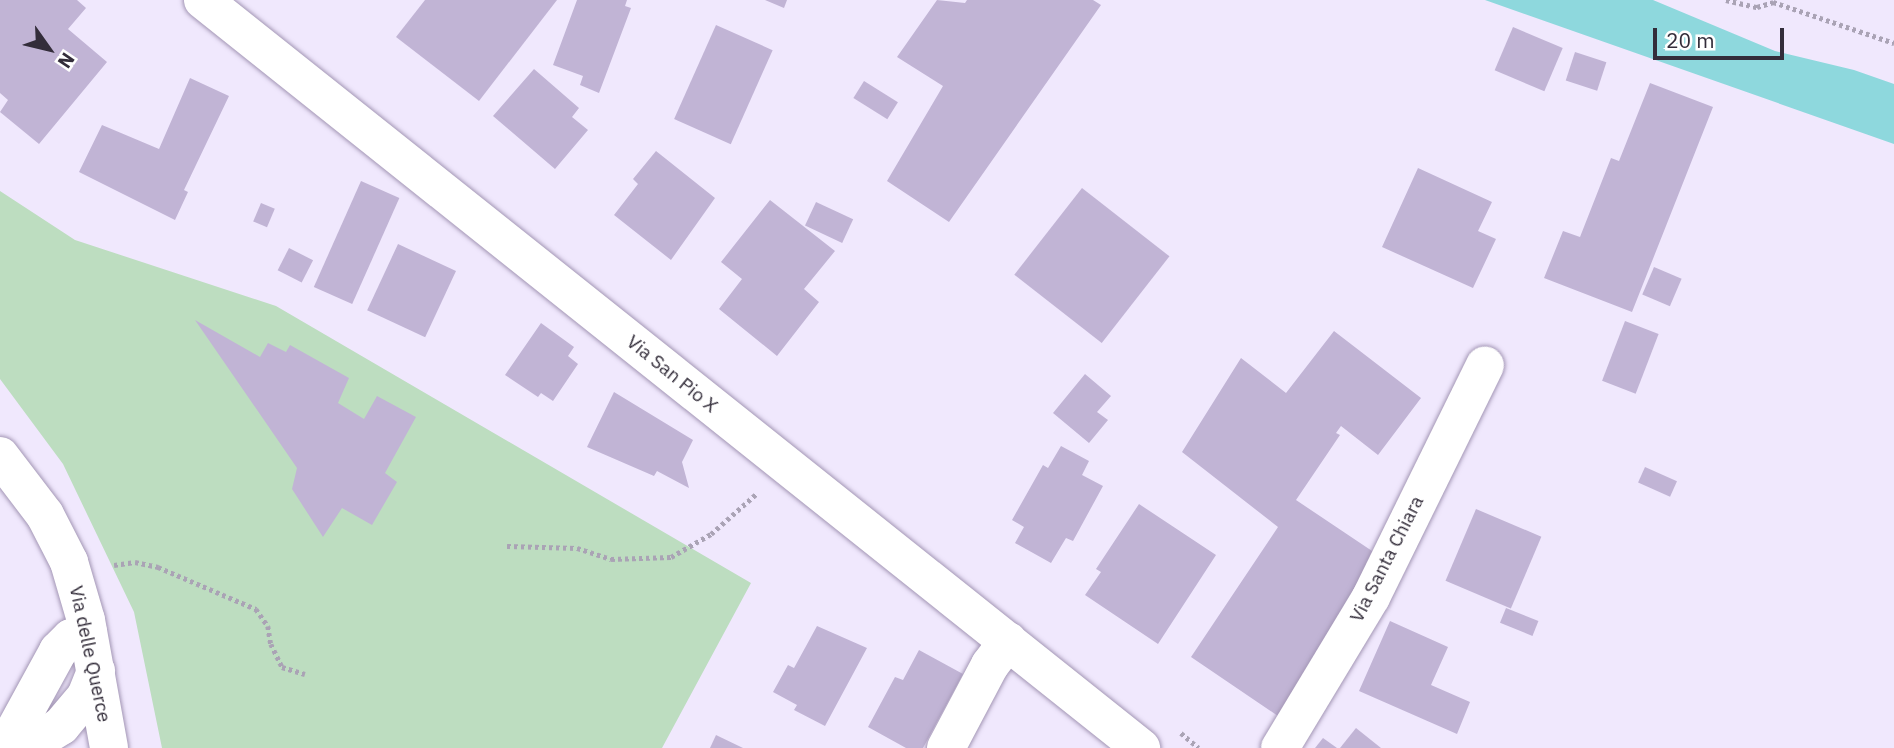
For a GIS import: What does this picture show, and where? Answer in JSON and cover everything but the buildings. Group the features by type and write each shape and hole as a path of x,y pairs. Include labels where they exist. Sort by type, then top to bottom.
{"street":[{"name":"Via San Pio X","path":"203,0 1141,748"},
{"name":"Via Santa Chiara","path":"1280,748 1371,597 1485,365"},
{"name":"Via delle Querce","path":"0,456 39,507 59,541 77,586 96,671 109,748"},
{"path":"29,746 58,651 71,638 88,632"},
{"path":"946,748 990,665 1008,641"},
{"path":"29,746 50,734 73,713 86,696 96,671"}],"path":[{"path":"1726,0 1757,7 1773,2 1894,43"},
{"path":"507,546 577,548 611,559 671,557 711,534 765,486"},
{"path":"105,567 135,562 158,567 256,609 268,626 271,644 282,667 305,674"}],"shaded area":[{"path":"1485,0 1653,0 1775,51 1854,70 1894,84 1894,144"},
{"path":"0,191 75,240 276,306 751,583 662,748 162,748 134,612 63,464 0,379"}]}
